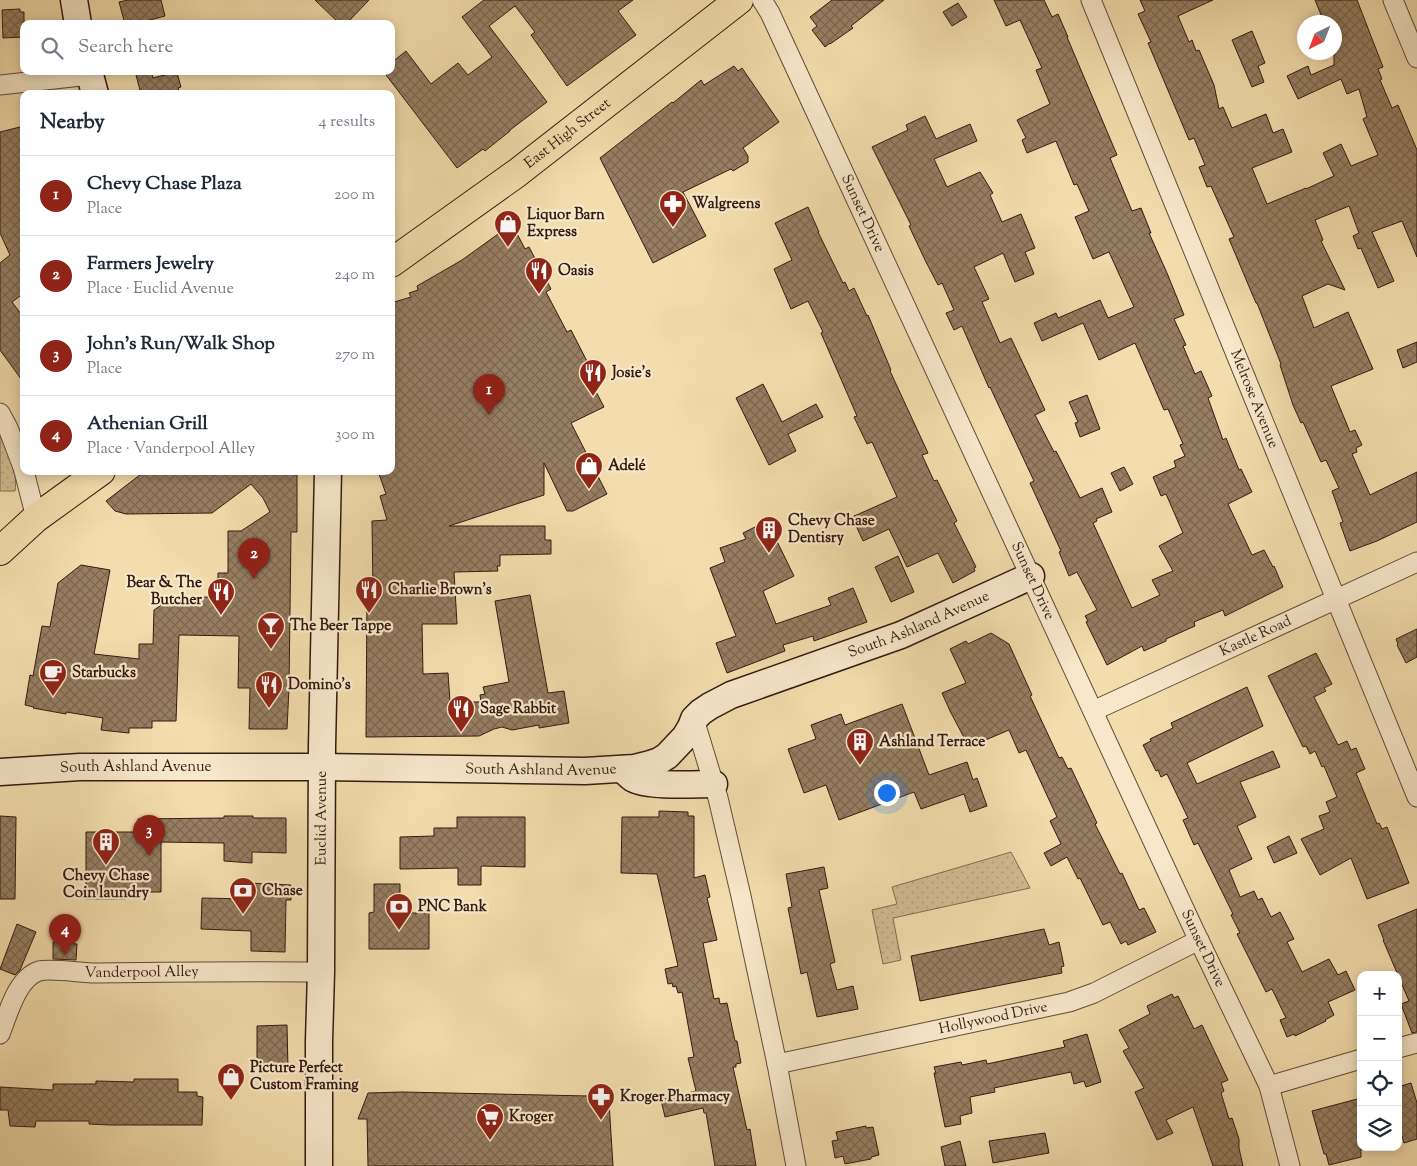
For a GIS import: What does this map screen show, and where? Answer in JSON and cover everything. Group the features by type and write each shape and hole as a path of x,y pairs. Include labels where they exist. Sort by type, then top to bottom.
{"main road":[{"name":"East High Street","path":"395,260 516,173 739,0"},
{"path":"0,551 36,518 96,475"}],"street":[{"path":"74,0 77,20"},
{"name":"Sunset Drive","path":"762,0 1199,940 1269,1086 1290,1166"},
{"name":"Melrose Avenue","path":"1091,0 1417,797"},
{"path":"1393,0 1417,58"},
{"path":"0,85 91,80"},
{"path":"0,413 20,460"},
{"path":"25,475 36,518"},
{"name":"Euclid Avenue","path":"319,1166 322,767 328,475"},
{"name":"Kastle Road","path":"1093,711 1417,562"},
{"name":"South Ashland Avenue","path":"0,772 73,768 322,767 594,771 650,764 667,756 685,737 694,719 710,706 730,695 901,635 1031,576"},
{"path":"694,719 714,784 741,896 777,1064 796,1166"},
{"path":"622,769 634,779 645,783 714,784"},
{"name":"Hollywood Drive","path":"777,1064 1069,1002 1094,993 1199,940"},
{"name":"Vanderpool Alley","path":"0,1034 13,1000 26,978 39,971 84,973 321,972"},
{"path":"1402,1047 1417,1043"},
{"path":"1269,1086 1357,1060"}],"shaded area":[{"path":"0,433 14,469 15,491 0,491"},
{"path":"1011,852 1030,888 893,918 901,960 883,964 872,910 897,904 892,887"}],"building":[{"path":"128,0 161,0 165,16 150,20 124,20 119,2"},
{"path":"315,0 369,0 350,20 336,20"},
{"path":"484,0 633,0 618,11 636,35 567,86 531,35 535,32 515,6 489,26 547,102 485,151 483,149 457,168 386,75 395,75 395,60 406,51 431,84 458,63 468,75 492,57 462,17"},
{"path":"832,0 884,0 851,26 853,28 825,47 812,30 817,26 810,17"},
{"path":"994,0 1044,0 1052,17 1058,14 1117,155 1110,158 1132,211 1141,208 1151,233 1149,233 1184,315 1174,319 1186,345 1183,346 1195,374 1201,371 1212,396 1208,398 1223,440 1226,438 1239,470 1241,469 1252,492 1228,504 1252,555 1264,550 1274,566 1283,587 1225,616 1223,610 1194,622 1195,626 1166,639 1166,641 1144,651 1142,646 1107,665 1086,622 1088,621 1085,616 1097,610 1077,572 1069,576 1059,552 1061,551 1030,483 1034,481 989,388 962,326 954,330 946,313 954,310 942,283 938,285 926,262 909,226 911,225 872,147 908,130 906,125 925,116 936,139 970,124 977,141 934,159 947,187 980,172 993,193 990,195 1002,222 1021,214 1035,248 1025,252 1034,274 1015,282 1003,253 974,267 989,299 982,302 1000,343 1011,338 1045,410 1035,415 1080,498 1102,488 1112,512 1096,519 1097,521 1093,523 1132,608 1160,595 1152,580 1173,571 1159,546 1183,533 1166,494 1161,496 1153,477 1176,467 1174,461 1185,456 1180,445 1183,444 1168,409 1164,410 1135,343 1099,360 1083,323 1042,341 1034,323 1056,313 1058,318 1100,300 1108,318 1134,307 1109,252 1093,259 1075,217 1089,211 1077,184 1074,185 1056,141 1027,153 1022,140 1026,138 1017,120 1050,104 1036,70 1042,68 1020,20 1006,26"},
{"path":"1140,0 1213,0 1178,16 1189,42 1192,40 1196,51 1199,50 1214,85 1219,109 1223,107 1232,128 1266,114 1273,133 1283,129 1292,152 1252,168 1267,204 1334,176 1323,153 1341,144 1351,166 1378,155 1363,119 1367,117 1359,89 1347,94 1341,79 1298,99 1287,76 1308,66 1311,75 1334,65 1334,60 1342,60 1342,15 1321,15 1315,0 1357,0 1383,67 1378,69 1382,79 1380,80 1392,108 1398,105 1417,150 1417,257 1402,221 1372,232 1394,281 1378,288 1361,248 1358,249 1353,236 1359,233 1349,206 1315,220 1323,240 1321,241 1345,290 1328,284 1302,296 1314,328 1348,312 1373,369 1331,386 1350,432 1355,430 1362,445 1356,448 1357,452 1352,454 1370,495 1417,472 1417,522 1377,541 1350,551 1340,523 1343,522 1332,491 1339,488 1326,460 1321,462 1293,405 1281,364 1229,239 1234,237 1211,186 1207,187 1199,167 1205,165 1194,138 1189,140 1148,43 1151,42 1138,14 1145,11"},
{"path":"958,3 967,17 952,26 943,12"},
{"path":"20,9 20,12 24,12 24,20 20,20 20,37 3,38 2,10"},
{"path":"1252,31 1265,63 1258,66 1264,82 1252,87 1232,40"},
{"path":"734,66 738,71 742,68 779,122 743,148 748,156 748,162 733,171 731,169 683,192 706,236 653,263 600,158 701,80 704,85"},
{"path":"136,75 152,75 153,78 164,75 178,75 181,87 178,88 179,90 140,90"},
{"path":"20,127 20,296 12,302 20,313 20,378 0,350 0,263 10,255 0,233 0,132"},
{"path":"808,207 843,283 845,282 849,291 854,288 868,315 890,371 928,453 922,455 934,481 937,480 957,521 954,523 976,567 974,568 975,571 953,583 938,553 907,567 889,529 863,541 852,517 897,497 872,442 867,444 854,417 857,416 821,333 823,332 808,301 791,309 774,269 792,260 775,223"},
{"path":"512,224 525,249 529,247 551,289 546,292 567,332 571,330 594,375 589,378 604,407 571,423 607,494 573,511 567,511 544,463 544,495 449,526 545,526 545,540 551,540 551,554 500,555 500,566 497,566 498,571 454,572 457,624 422,624 423,674 448,673 450,702 481,702 480,695 485,694 483,687 509,682 495,601 530,595 548,693 564,691 569,723 539,728 539,725 512,730 502,727 479,736 366,737 367,592 373,592 372,521 387,520 380,496 386,494 379,475 395,475 395,302 411,297 409,293 418,290 417,286 462,260"},
{"path":"1417,342 1417,362 1403,368 1397,350"},
{"path":"763,384 782,422 816,404 823,417 788,434 796,451 769,465 736,398"},
{"path":"1087,395 1100,429 1080,437 1075,423 1078,422 1069,402"},
{"path":"1124,467 1133,484 1120,491 1111,473"},
{"path":"140,475 297,475 297,532 291,532 287,729 249,729 250,688 238,688 239,636 179,635 176,721 152,721 152,728 129,728 129,733 101,730 103,718 66,712 66,714 25,705 30,675 33,676 42,626 50,627 58,583 81,565 110,570 94,654 139,659 139,644 153,644 154,610 172,598 210,597 210,585 218,585 218,573 228,573 228,531 241,531 270,512 263,498 251,484 212,513 126,514 115,511 106,501"},
{"path":"767,521 794,576 763,591 776,624 831,605 828,598 853,588 867,622 814,641 813,636 783,645 785,651 727,673 716,643 736,636 710,568 725,562 720,548 746,539 743,533"},
{"path":"898,556 914,592 891,602 875,567"},
{"path":"1417,629 1417,657 1406,663 1396,639"},
{"path":"991,633 1009,644 1032,695 1030,696 1059,758 1062,757 1068,769 1071,768 1097,823 1095,824 1120,874 1122,873 1139,910 1144,908 1156,932 1128,945 1126,941 1121,944 1110,922 1103,925 1080,878 1078,879 1067,857 1051,866 1044,853 1061,844 1050,821 1057,817 1026,750 1019,753 1009,730 969,747 942,693 966,683 950,649 966,641 968,644"},
{"path":"1316,653 1332,684 1324,688 1326,691 1314,697 1338,745 1347,741 1351,750 1356,748 1365,769 1356,773 1377,824 1379,823 1382,829 1387,827 1409,883 1367,899 1351,858 1320,875 1301,839 1324,829 1319,816 1330,812 1326,802 1337,797 1324,766 1322,767 1315,751 1310,754 1306,746 1303,747 1268,676"},
{"path":"1247,687 1263,726 1187,763 1197,784 1273,751 1280,767 1240,782 1256,817 1237,826 1252,859 1229,870 1240,897 1254,891 1258,900 1262,898 1271,917 1280,912 1294,939 1287,942 1302,972 1329,959 1338,975 1346,971 1355,990 1328,1002 1334,1015 1295,1036 1294,1034 1287,1037 1280,1020 1286,1018 1272,989 1266,992 1237,934 1240,933 1231,915 1233,914 1198,843 1194,845 1183,820 1188,818 1167,774 1161,777 1158,770 1156,771 1143,745 1151,741 1150,739 1173,728 1171,723"},
{"name":"Ashland Terrace","path":"902,704 929,775 967,762 973,780 977,778 987,806 970,812 964,794 921,809 914,792 839,820 826,785 804,793 788,749 816,739 811,725 841,714 845,725"},
{"path":"659,811 688,812 688,816 694,816 694,878 705,875 710,897 707,898 717,940 703,943 714,999 719,998 720,1004 727,1003 735,1041 737,1041 741,1063 733,1067 747,1130 750,1129 756,1166 715,1166 706,1113 704,1113 703,1108 665,1117 661,1100 696,1091 688,1058 694,1057 682,992 678,993 676,986 673,987 672,983 668,984 665,969 678,966 657,874 621,873 622,817 659,817"},
{"path":"0,816 16,817 15,899 0,899"},
{"path":"224,816 286,818 286,853 252,852 252,863 224,861 224,843 161,842 161,892 125,892 125,899 86,899 86,832 138,832 138,819 224,818"},
{"path":"457,817 525,817 525,867 481,866 481,885 458,885 458,868 400,869 400,837 434,836 434,828 457,828"},
{"path":"1289,836 1297,853 1274,863 1267,847"},
{"path":"824,867 828,888 819,890 835,962 830,964 837,990 853,986 858,1009 817,1017 807,972 801,974 788,908 792,907 786,874"},
{"name":"Chase","path":"248,883 291,885 291,900 286,900 285,952 251,951 251,931 201,929 202,898 248,899"},
{"name":"PNC Bank","path":"374,884 400,884 400,913 429,913 429,949 369,949 369,913 374,912"},
{"path":"1417,909 1417,1032 1412,1033 1402,1007 1402,1004 1409,1001 1402,985 1402,971 1396,971 1378,925"},
{"path":"17,924 36,932 20,970 15,975 0,969"},
{"path":"1044,929 1049,945 1059,942 1064,966 1061,967 1062,973 920,1001 911,956"},
{"path":"53,942 77,944 76,960 53,959"},
{"path":"1172,994 1174,998 1178,996 1194,1029 1202,1025 1228,1080 1221,1083 1224,1091 1221,1093 1229,1119 1232,1118 1239,1139 1243,1166 1213,1166 1193,1107 1166,1120 1173,1133 1157,1140 1135,1092 1144,1088 1123,1051 1129,1048 1119,1030 1150,1014 1147,1006"},
{"path":"287,1025 288,1068 257,1068 257,1026"},
{"path":"1087,1034 1101,1082 1086,1087 1084,1081 1074,1084 1071,1072 994,1088 995,1092 970,1097 972,1113 960,1116 961,1124 945,1127 934,1067 961,1062 962,1065 986,1060 987,1064 1065,1047 1063,1041"},
{"path":"134,1079 178,1079 178,1092 197,1092 197,1096 203,1097 202,1125 111,1125 89,1124 89,1121 36,1121 35,1127 10,1126 8,1110 0,1110 0,1087 53,1090 53,1084 96,1084 96,1081 134,1082"},
{"path":"1411,1083 1417,1103 1417,1139 1404,1143 1402,1136 1402,1086"},
{"name":"Kroger","path":"368,1093 589,1096 609,1102 613,1166 368,1166 367,1119 358,1119"},
{"path":"1357,1099 1357,1151 1361,1151 1361,1157 1329,1165 1312,1111"},
{"path":"866,1126 866,1128 873,1127 879,1155 871,1157 871,1159 845,1164 843,1156 835,1158 832,1141 838,1140 836,1132"},
{"path":"1045,1133 1049,1153 993,1163 989,1141"},
{"path":"960,1141 966,1166 945,1166 941,1147"}],"place":[{"name":"Walgreens","path":"673,228"},
{"name":"Liquor Barn Express","path":"508,248"},
{"name":"Oasis","path":"539,295"},
{"name":"Josie's","path":"593,397"},
{"name":"Chevy Chase Plaza","path":"489,415"},
{"name":"Adelé","path":"589,490"},
{"name":"Chevy Chase Dentisry","path":"769,554"},
{"name":"Farmers Jewelry","path":"254,579"},
{"name":"Charlie Brown's","path":"369,614"},
{"name":"Bear & The Butcher","path":"221,616"},
{"name":"The Beer Tappe","path":"271,650"},
{"name":"Starbucks","path":"53,697"},
{"name":"Domino's","path":"269,709"},
{"name":"Sage Rabbit","path":"461,733"},
{"name":"Ashland Terrace","path":"860,766"},
{"name":"John's Run/Walk Shop","path":"149,856"},
{"name":"Chevy Chase Coin laundry","path":"106,866"},
{"name":"Chase","path":"243,915"},
{"name":"PNC Bank","path":"399,931"},
{"name":"Athenian Grill","path":"65,955"},
{"name":"Picture Perfect Custom Framing","path":"231,1101"},
{"name":"Kroger Pharmacy","path":"601,1121"},
{"name":"Kroger","path":"490,1141"}]}
